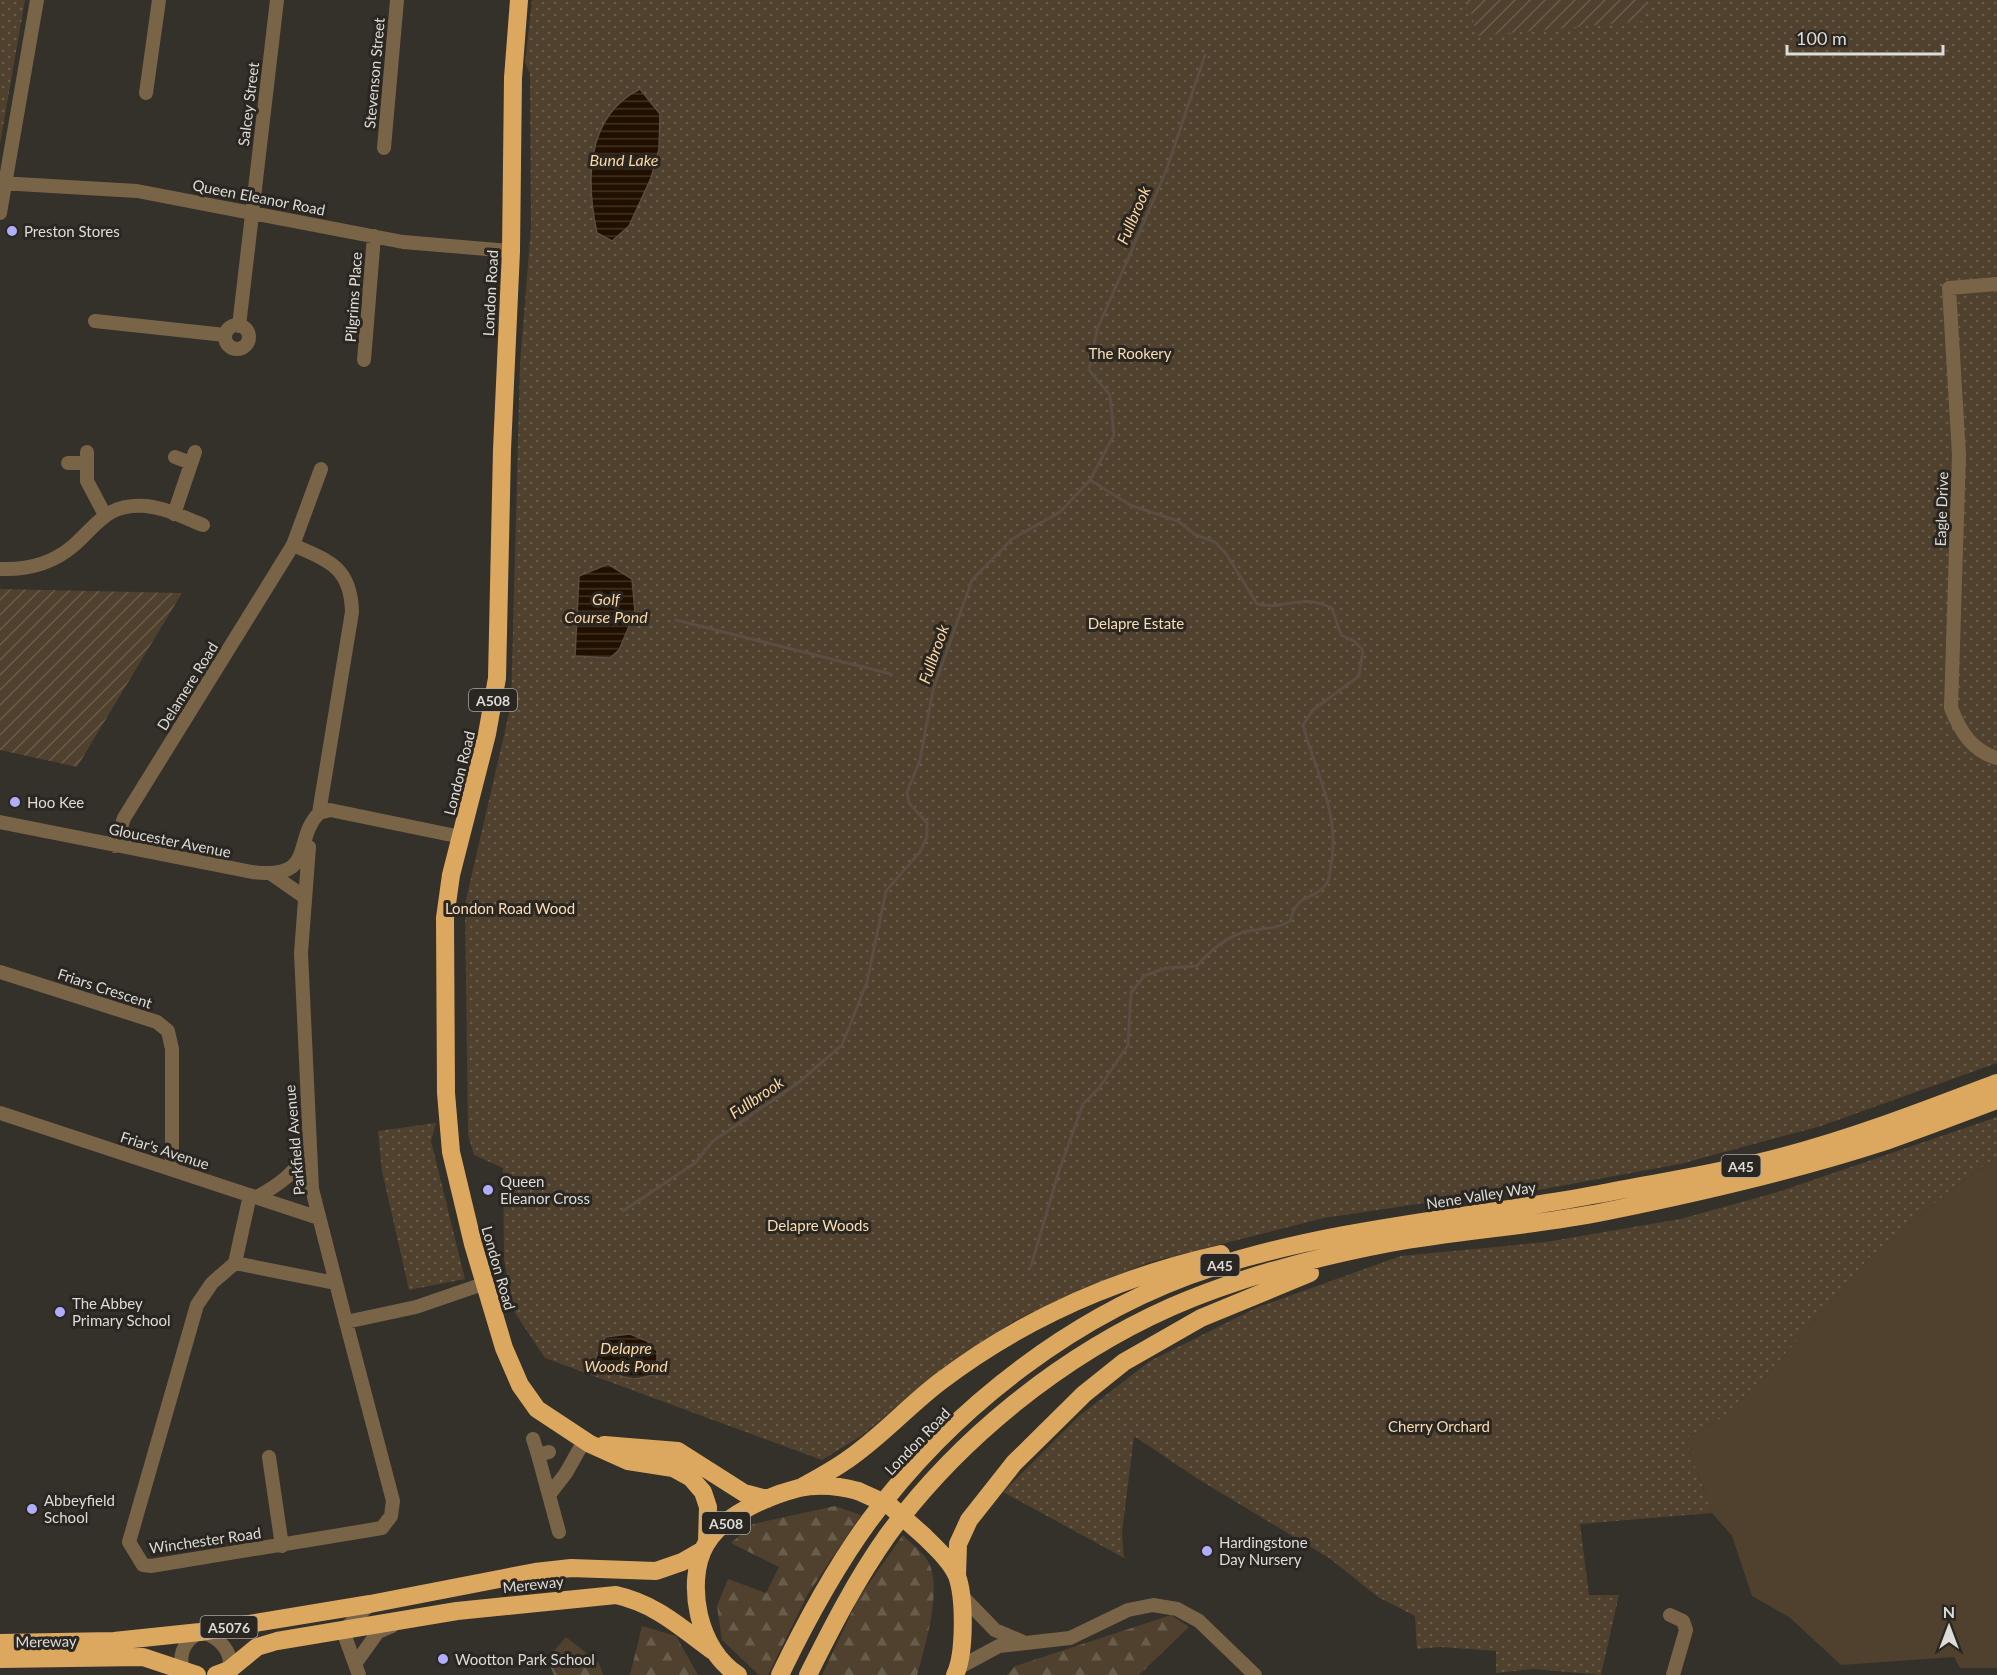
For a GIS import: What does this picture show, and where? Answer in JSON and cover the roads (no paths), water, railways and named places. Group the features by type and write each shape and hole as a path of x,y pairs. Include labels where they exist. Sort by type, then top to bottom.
{"highway":[{"name":"London Road","path":"519,0 513,78 511,251 502,428 496,678 487,734 461,837 445,918 446,1093 451,1152 462,1204 504,1348 520,1385 537,1409 587,1442 628,1461 673,1468 691,1478 702,1492 708,1507 705,1546"},
{"name":"Nene Valley Way","path":"993,1391 1020,1369 1119,1307 1213,1267 1297,1245 1639,1186 1782,1157 1997,1083"},
{"name":"A45","path":"808,1675 840,1609 888,1536 935,1479 1007,1410 1083,1356 1170,1308 1222,1287 1390,1244 1599,1213 1785,1171 1886,1140 1997,1100"},
{"path":"800,1488 847,1461 940,1382 984,1350 1049,1313 1109,1287 1158,1269 1296,1237 1375,1222 1476,1215"},
{"path":"957,1672 962,1638 958,1544 969,1520 987,1496 1014,1463 1061,1415 1124,1362 1201,1318 1270,1287 1390,1244"},
{"name":"London Road","path":"780,1675 834,1572 870,1520 918,1462 993,1391"},
{"name":"London Road","path":"587,1442 678,1451 744,1493 767,1499"},
{"name":"A508","path":"738,1675 714,1653 697,1604 696,1586 705,1546 724,1524 767,1499 800,1488 840,1486 858,1491 889,1505 924,1536 958,1585"},
{"name":"Mereway","path":"0,1643 114,1641 200,1632 370,1604 535,1572 571,1568 656,1571 682,1562 705,1546"},
{"name":"Mereway","path":"224,1674 245,1655 265,1644 411,1619 537,1602 616,1595 639,1600 658,1609 714,1653"},
{"path":"714,1653 717,1675"},
{"name":"Mereway","path":"0,1659 143,1657 189,1674"}],"street":[{"path":"0,213 3,183 37,0"},
{"path":"146,93 159,0"},
{"name":"Salcey Street","path":"239,326 277,0"},
{"name":"Stevenson Street","path":"384,148 397,0"},
{"name":"Queen Eleanor Road","path":"3,183 137,191 403,242 511,251"},
{"name":"Pilgrims Place","path":"364,360 374,236"},
{"name":"Eagle Drive","path":"1997,284 1949,288 1959,454 1951,708 1959,728 1975,747 1997,758"},
{"path":"95,321 225,335"},
{"path":"239,326 248,334 245,346 238,349 230,347 225,335 228,329 239,326"},
{"path":"174,514 193,458 175,457"},
{"path":"68,463 87,458 87,482 105,515"},
{"name":"Delamere Road","path":"115,846 124,818 293,545 321,469"},
{"path":"0,569 16,570 43,564 72,547 105,515 120,508 135,506 174,514 203,525"},
{"name":"Parkfield Avenue","path":"293,545 331,564 345,576 352,592 352,612 319,813 308,836 301,953 312,1189 346,1323"},
{"path":"319,813 330,810 461,837"},
{"name":"Gloucester Avenue","path":"0,822 115,846 270,873"},
{"path":"270,873 280,872 294,864 308,836"},
{"path":"270,873 303,896"},
{"name":"Friars Crescent","path":"0,972 157,1022 168,1031 172,1049 172,1169"},
{"name":"Friar's Avenue","path":"0,1113 319,1218"},
{"path":"309,1147 302,1162 289,1177 253,1196 235,1263 335,1283"},
{"name":"Winchester Road","path":"235,1263 212,1283 198,1305 129,1542 143,1565 151,1566 282,1546 382,1528 391,1516 393,1501 346,1323"},
{"path":"346,1323 416,1306 486,1283"},
{"path":"533,1439 543,1453 549,1495 559,1532"},
{"path":"549,1495 587,1442"},
{"path":"268,1456 282,1546"},
{"path":"958,1585 995,1630 1029,1643"},
{"path":"357,1669 344,1631 370,1604"},
{"path":"957,1672 999,1646 1070,1638 1128,1610 1153,1605 1177,1609 1199,1621 1255,1675"},
{"path":"1670,1615 1683,1621 1686,1630 1673,1675"},
{"path":"357,1669 378,1632 411,1619"},
{"path":"189,1674 181,1666 183,1650 186,1641 200,1632 210,1634 224,1646 224,1674"}],"water":[{"name":"Bund Lake","path":"640,89 660,114 659,149 651,178 629,226 612,241 597,233 591,193 594,152 599,133 609,116 622,101"},
{"name":"Golf Course Pond","path":"608,564 632,579 635,612 619,650 610,658 575,656 579,576"},
{"name":"Delapre Woods Pond","path":"630,1334 647,1341 657,1351 657,1373 639,1378 624,1377 595,1360 605,1337"}],"waterway":[{"name":"Fullbrook","path":"623,1211 695,1163 713,1141 798,1083 842,1045 867,982 886,891 920,852 927,837 927,823 909,803 907,792 920,760 933,690 972,580 1012,539 1060,512 1090,480 1114,435 1110,395 1089,370 1097,330 1166,171 1205,55"},
{"path":"1031,1266 1059,1171 1083,1104 1099,1088 1128,1045 1131,993 1144,976 1166,968 1197,966 1230,938 1244,932 1273,927 1290,921 1298,904 1317,893 1327,883 1330,874 1333,829 1330,811 1303,725 1313,710 1359,676 1363,650 1354,641 1341,635 1332,608 1310,602 1267,606 1257,604 1227,555 1215,542 1194,534 1178,521 1130,505 1090,480"},
{"path":"676,620 891,674"}],"place":[{"name":"Preston Stores","path":"12,231"},
{"name":"Hoo Kee","path":"15,802"},
{"name":"Queen Eleanor Cross","path":"488,1190"},
{"name":"The Abbey Primary School","path":"60,1312"},
{"name":"Abbeyfield School","path":"32,1509"},
{"name":"Hardingstone Day Nursery","path":"1207,1551"},
{"name":"Wootton Park School","path":"443,1659"}],"park label":[{"name":"The Rookery","path":"1130,353"},
{"name":"Delapre Estate","path":"1136,623"},
{"name":"London Road Wood","path":"510,908"},
{"name":"Delapre Woods","path":"818,1225"},
{"name":"Cherry Orchard","path":"1439,1426"}]}
